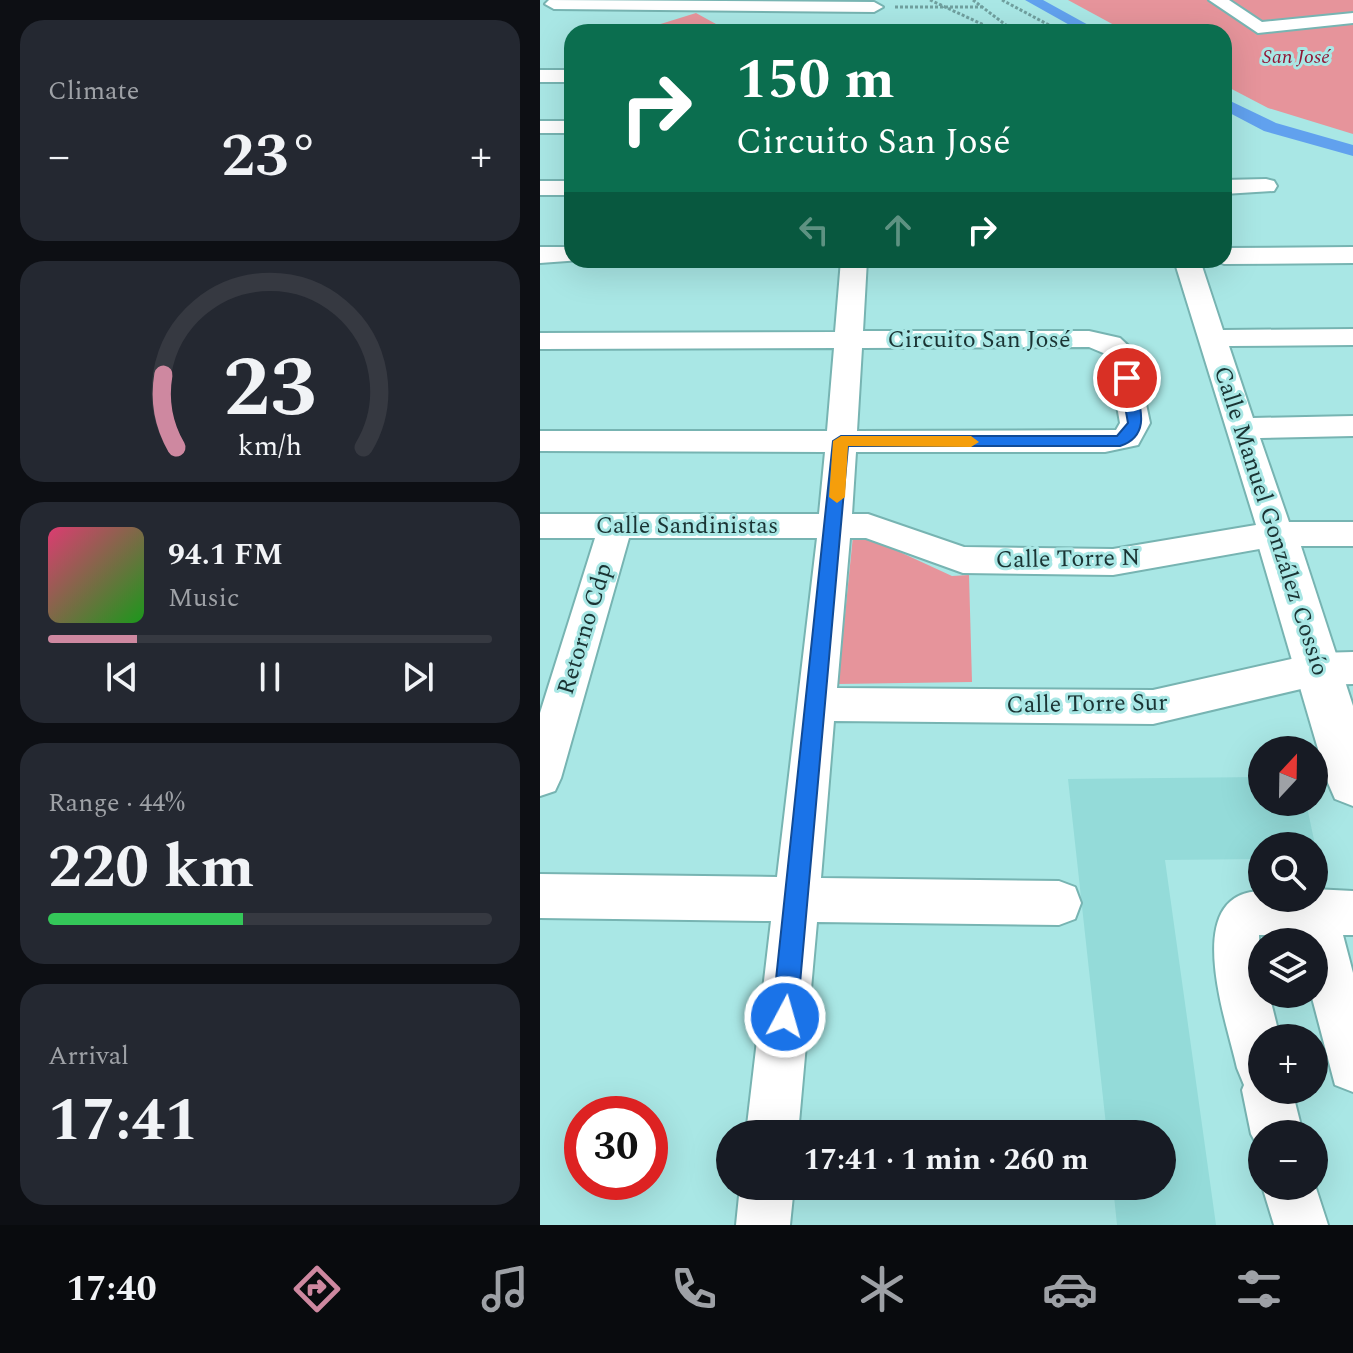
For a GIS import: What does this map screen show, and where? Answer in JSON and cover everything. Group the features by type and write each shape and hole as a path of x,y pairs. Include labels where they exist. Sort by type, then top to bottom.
{"main road":[{"name":"Calle Manuel González Cossío","path":"1276,534 1335,668 1353,783"}],"street":[{"path":"1218,0 1258,28 1353,18"},
{"path":"540,24 556,2 874,4 873,24"},
{"path":"540,76 564,76"},
{"path":"540,127 564,127"},
{"path":"1232,187 1266,186"},
{"path":"540,188 564,188"},
{"path":"540,255 564,255"},
{"path":"1232,256 1353,255"},
{"path":"774,1120 835,525 854,268"},
{"name":"Calle Manuel González Cossío","path":"1190,268 1276,534"},
{"path":"1213,338 1353,337"},
{"name":"Circuito San José","path":"540,341 1089,339 1110,344 1122,355 1135,423 1127,438 1105,442 540,441"},
{"path":"1242,428 1353,426"},
{"name":"Calle Torre N","path":"835,525 879,529 963,560 1125,561 1276,534 1353,534"},
{"name":"Calle Sandinistas","path":"540,526 835,525"},
{"name":"Retorno Cdp","path":"540,778 616,526"},
{"name":"Calle Torre Sur","path":"816,704 1153,707 1335,668"},
{"path":"540,896 1059,903"},
{"path":"1252,1024 1236,954 1235,935 1246,915 1333,912 1353,1067"},
{"path":"763,1225 766,1200"},
{"path":"1293,1200 1301,1225"}],"path":[{"path":"930,0 981,24"},
{"path":"973,0 1005,24"},
{"path":"1002,0 1047,24"},
{"path":"874,4 984,7"}],"shaded area":[{"path":"1248,777 1248,816 1309,816 1312,832 1248,832 1248,859 1165,860 1216,1225 1117,1225 1114,1200 1176,1200 1176,1120 1105,1120 1068,779"}],"green space":[{"name":"San José","path":"1068,0 1353,0 1353,134 1268,108 1232,89 1232,24 1112,24"},
{"path":"696,13 716,24 661,24"},
{"path":"853,536 865,536 952,576 969,575 972,682 838,684"}],"waterway":[{"path":"1032,0 1078,24"},
{"path":"1232,107 1270,127 1353,151"}],"slow traffic":[{"path":"837,497 841,441 971,442"}],"route":[{"path":"785,1017 841,441 1120,441 1135,429 1127,378"}]}
